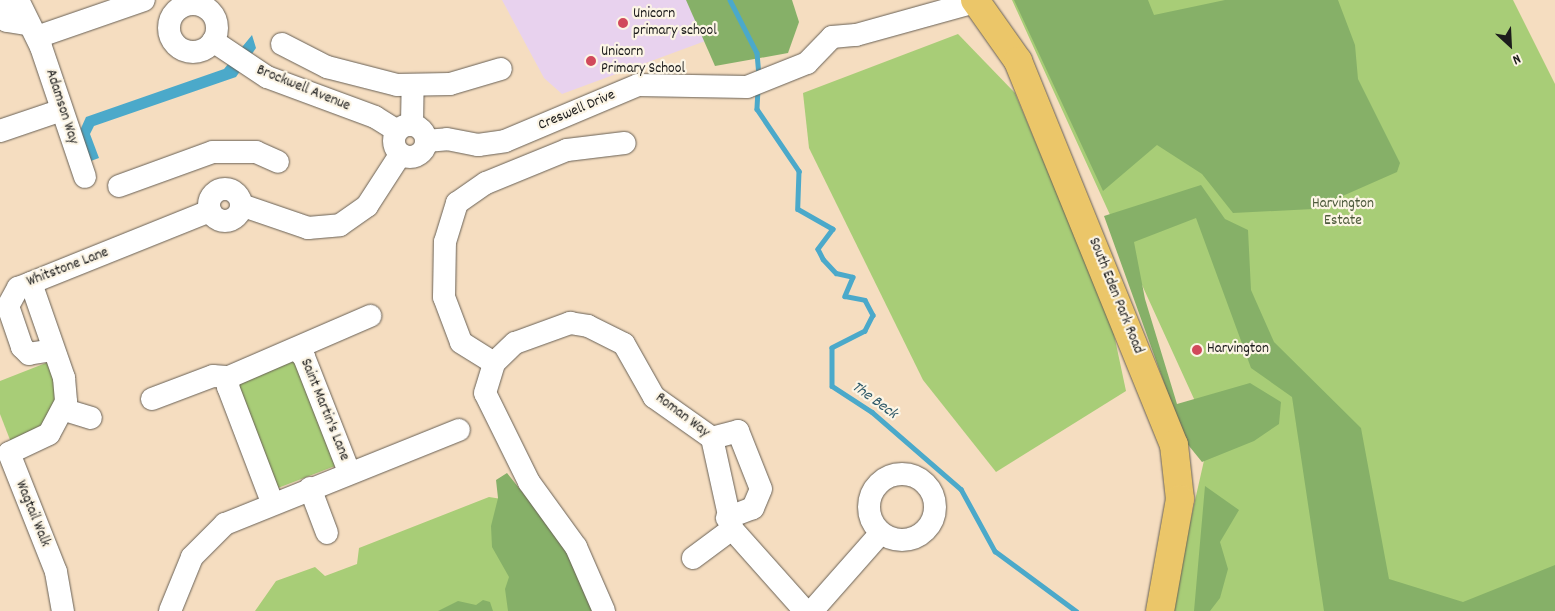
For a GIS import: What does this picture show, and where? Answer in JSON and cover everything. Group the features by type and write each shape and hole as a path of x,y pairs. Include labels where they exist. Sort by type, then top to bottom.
{"main road":[{"name":"South Eden Park Road","path":"975,1 998,27 1018,61 1174,445 1180,499 1160,611"}],"street":[{"name":"Adamson Way","path":"18,0 62,110 85,177"},
{"path":"0,2 7,21 32,31 144,0"},
{"path":"151,0 174,13"},
{"name":"Creswell Drive","path":"426,141 488,144 518,137 638,85 747,87 808,63 832,37 864,33 975,1"},
{"path":"191,4 206,7 216,26 213,41 194,52 178,46 169,33 174,13 191,4"},
{"name":"Brockwell Avenue","path":"213,41 240,60 404,127"},
{"path":"282,44 344,74 413,86 450,84 501,68"},
{"path":"400,155 393,143 404,127 413,86"},
{"path":"0,132 62,110"},
{"path":"400,155 415,156 426,141 421,128 404,127"},
{"path":"604,611 576,547 529,482 485,393 494,363 460,342 444,297 445,242 457,203 486,183 566,150 625,143"},
{"path":"225,152 225,188"},
{"path":"119,186 206,154 256,152 278,162"},
{"path":"241,206 308,228 340,225 367,206 400,155"},
{"path":"225,188 238,195 241,206"},
{"path":"225,188 211,197 210,211 219,220 230,220 241,206"},
{"name":"Whitstone Lane","path":"55,354 26,353 14,326 10,299 18,288 210,211"},
{"path":"31,283 65,387 65,410 91,418"},
{"name":"Saint Martin's Lane","path":"152,400 213,376 229,377 298,350 308,340 370,316"},
{"name":"Roman Way","path":"494,363 516,343 550,328 570,323 588,326 629,348 654,397 712,438 729,523"},
{"name":"Saint Martin's Lane","path":"298,350 304,357 349,472"},
{"path":"229,377 228,387 272,502"},
{"name":"Wagtail Walk","path":"63,611 56,572 4,455 49,434 65,410"},
{"name":"Saint Martin's Lane","path":"170,611 185,569 208,537 234,519 272,502 460,430"},
{"path":"693,558 729,523 753,508 761,489 748,464 742,435 732,430 712,438"},
{"path":"310,488 327,534"},
{"path":"729,523 805,611"},
{"path":"812,611 880,534"}],"shaded area":[{"name":"Unicorn Primary School","path":"502,0 688,0 708,40 562,94 544,78"}],"green space":[{"path":"686,0 792,0 799,22 788,53 715,66"},
{"name":"Harvington Estate","path":"1012,0 1513,0 1555,84 1555,611 1170,611 1210,434"},
{"path":"1014,0 1148,0 1154,15 1225,0 1338,0 1355,45 1358,79 1400,163 1397,172 1313,209 1233,213 1202,174 1157,145 1103,191"},
{"path":"958,34 1015,93 1112,325 1126,391 996,472 923,380 809,148 803,93"},
{"path":"1201,185 1225,219 1248,230 1251,290 1274,342 1361,428 1389,579 1463,602 1555,565 1555,611 1324,611 1292,397 1251,368 1196,218 1134,242 1145,299 1177,404 1250,383 1281,402 1279,424 1254,441 1202,462 1185,441 1104,216"},
{"path":"294,360 335,466 278,488 237,391 239,379"},
{"path":"51,361 56,375 55,418 12,445 0,414 0,381"},
{"path":"507,473 563,543 595,611 508,611 505,589 509,577 492,547 491,526 498,498 496,480"},
{"path":"1205,486 1239,510 1220,542 1228,569 1220,598 1210,611 1194,611"},
{"path":"489,497 508,500 527,611 255,611 276,581 315,567 325,576 357,564 359,548"},
{"path":"483,600 490,602 493,611 438,611 458,601 476,605"}],"water":[{"path":"252,35 256,48 236,77 94,126 90,134 99,158 88,162 78,135 86,117 224,69"}],"waterway":[{"name":"The Beck","path":"730,0 757,53 759,74"},
{"name":"The Beck","path":"758,89 757,109 799,171 798,209 833,229 818,249 823,259 836,273 853,277 845,296 865,300 873,315 865,331 832,348 832,386 872,412 961,489 995,551 1076,611"}],"place":[{"name":"Unicorn primary school","path":"623,23"},
{"name":"Unicorn Primary School","path":"591,61"},
{"name":"Harvington","path":"1197,350"}]}
